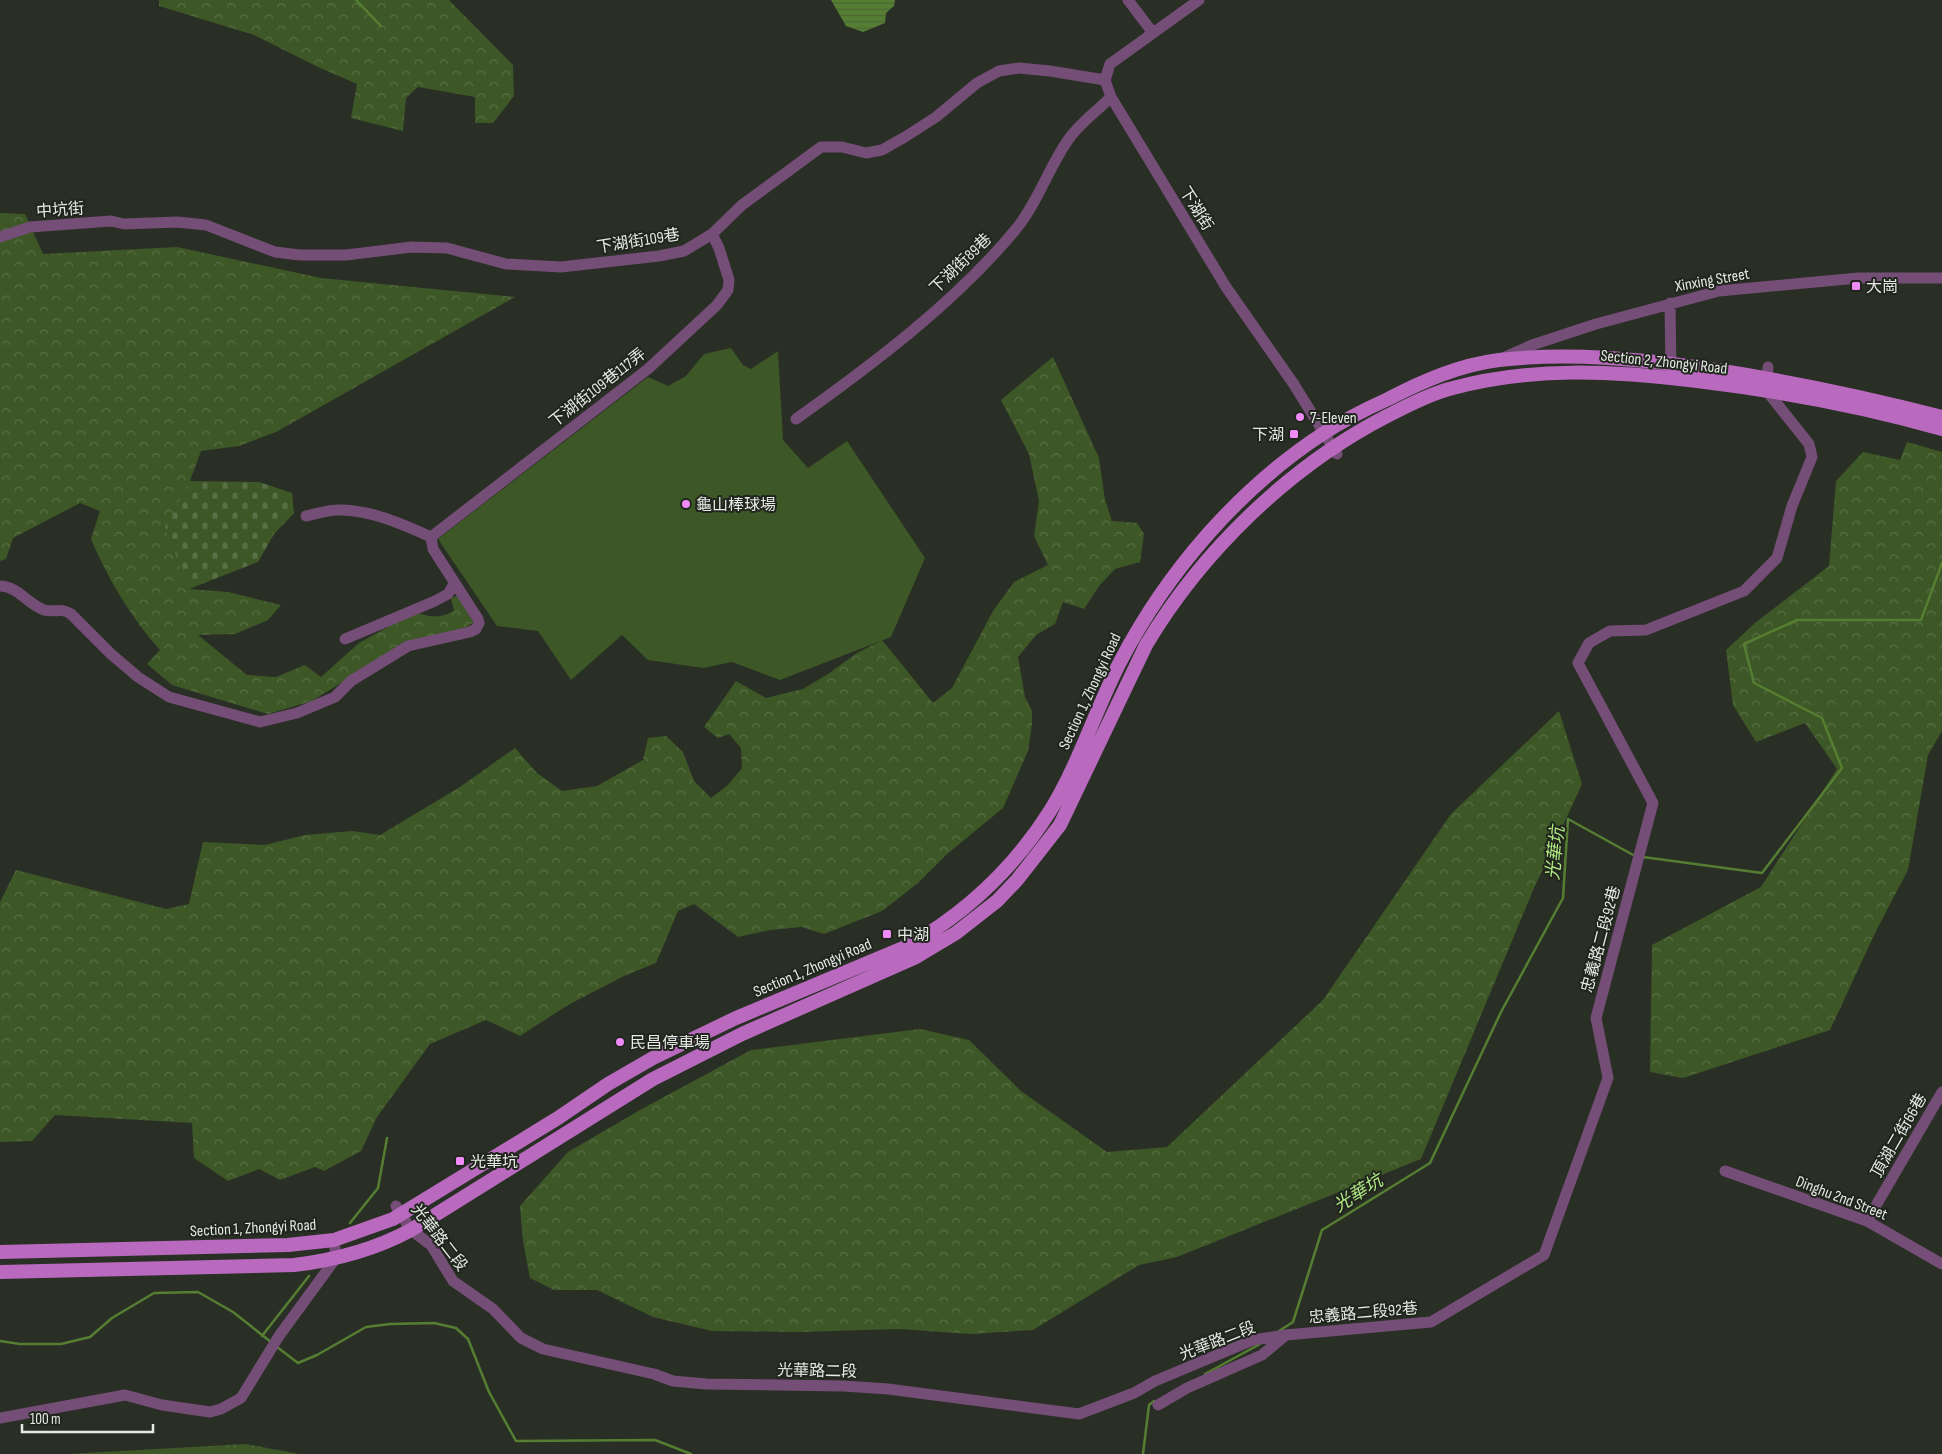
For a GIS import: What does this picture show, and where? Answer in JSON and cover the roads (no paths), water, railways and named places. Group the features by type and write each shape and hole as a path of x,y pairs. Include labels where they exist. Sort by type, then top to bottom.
{"main road":[{"name":"Section 2, Zhongyi Road","path":"1426,380 1496,360 1578,357 1611,358 1670,376"},
{"name":"Section 2, Zhongyi Road","path":"1335,450 1362,429 1433,394 1491,380 1563,372 1767,378 1942,417"},
{"name":"Section 2, Zhongyi Road","path":"1767,378 1853,407 1942,430"},
{"name":"Section 1, Zhongyi Road","path":"0,1252 288,1245 334,1240 371,1228 558,1118 608,1084 734,1014 908,946 942,924 988,888 1020,853 1051,810 1096,700 1155,601 1202,541 1241,500 1270,474 1325,432 1354,415 1426,380"},
{"name":"Section 1, Zhongyi Road","path":"0,1272 294,1265 369,1250 390,1242 411,1230 631,1092 688,1060 744,1038 916,957 956,933 997,901 1017,880 1060,825 1120,710 1146,645 1188,585 1217,551 1265,501 1313,461 1335,450"},
{"path":"1096,700 1120,710"},
{"path":"734,1014 744,1038"}],"street":[{"path":"1128,0 1153,33"},
{"path":"1105,80 1110,64 1198,0"},
{"name":"下湖街109巷","path":"124,224 177,222 206,224 275,252 300,255 346,255 412,247 447,248 506,264 561,267 684,251 712,234 742,205 821,147 842,147 866,153 882,150 905,138 936,117 977,83 999,71 1019,68 1105,80"},
{"name":"下湖街","path":"1105,80 1111,97 1226,287 1325,432 1335,450"},
{"name":"下湖街89巷","path":"796,419 864,370 948,299 985,264 1018,227 1068,140 1111,97"},
{"name":"中坑街","path":"0,236 30,228 111,221 124,224"},
{"name":"下湖街109巷117弄","path":"431,537 648,369 717,305 728,290 729,280 719,248 712,234"},
{"name":"Xinxing Street","path":"1496,360 1532,345 1596,324 1719,291 1858,278 1942,278"},
{"path":"1670,303 1670,376"},
{"name":"忠義路二段92巷","path":"1158,1405 1187,1388 1262,1355 1286,1335 1431,1322 1544,1255 1608,1078 1596,1018 1652,803 1578,663 1589,643 1610,631 1646,630 1744,591 1777,558 1792,506 1812,457 1809,444 1767,378"},
{"path":"0,586 8,586 32,604 46,611 64,610 71,614 111,654 138,677 169,697 260,722 297,713 335,697 351,681 408,646 463,635 476,629 479,623 478,618 454,584 433,549 431,537 408,526 373,514 336,510 306,516"},
{"path":"345,639 435,601 448,594 454,584"},
{"name":"頂湖二街66巷","path":"1867,1220 1942,1092"},
{"name":"Dinghu 2nd Street","path":"1725,1171 1867,1220 1942,1264"},
{"name":"光華路二段","path":"399,1211 411,1230 431,1246 453,1281 493,1309 521,1338 543,1349 654,1374 673,1381 706,1384 844,1386 888,1389 1079,1414 1134,1393 1155,1381 1253,1340 1286,1335"},
{"path":"0,1418 125,1395 162,1405 210,1412 221,1409 241,1398 279,1336 336,1258 334,1240"}],"waterway":[{"path":"356,0 381,26"},
{"name":"光華坑","path":"1643,857 1762,873 1842,768 1822,718 1754,683 1744,644 1797,620 1921,620 1942,563"},
{"name":"光華坑","path":"1279,1331 1293,1322 1322,1230 1430,1163 1501,1012 1563,898 1568,819 1635,856"},
{"path":"350,1223 378,1188 387,1138"},
{"path":"262,1336 309,1276"},
{"name":"光華坑","path":"0,1341 20,1344 61,1344 90,1337 112,1318 154,1293 198,1292 233,1312 271,1342"},
{"name":"光華坑","path":"277,1347 298,1363 317,1355 366,1327 390,1324 434,1323 456,1328 468,1339 489,1392 516,1441 655,1440 691,1454"},
{"name":"光華坑","path":"1205,1374 1260,1344"},
{"name":"光華坑","path":"1143,1454 1149,1405 1154,1401"}],"place":[{"name":"大崗","path":"1856,286"},
{"name":"7-Eleven","path":"1300,417"},
{"name":"下湖","path":"1294,434"},
{"name":"龜山棒球場","path":"686,504"},
{"name":"中湖","path":"887,934"},
{"name":"民昌停車場","path":"620,1042"},
{"name":"光華坑","path":"460,1161"}]}
